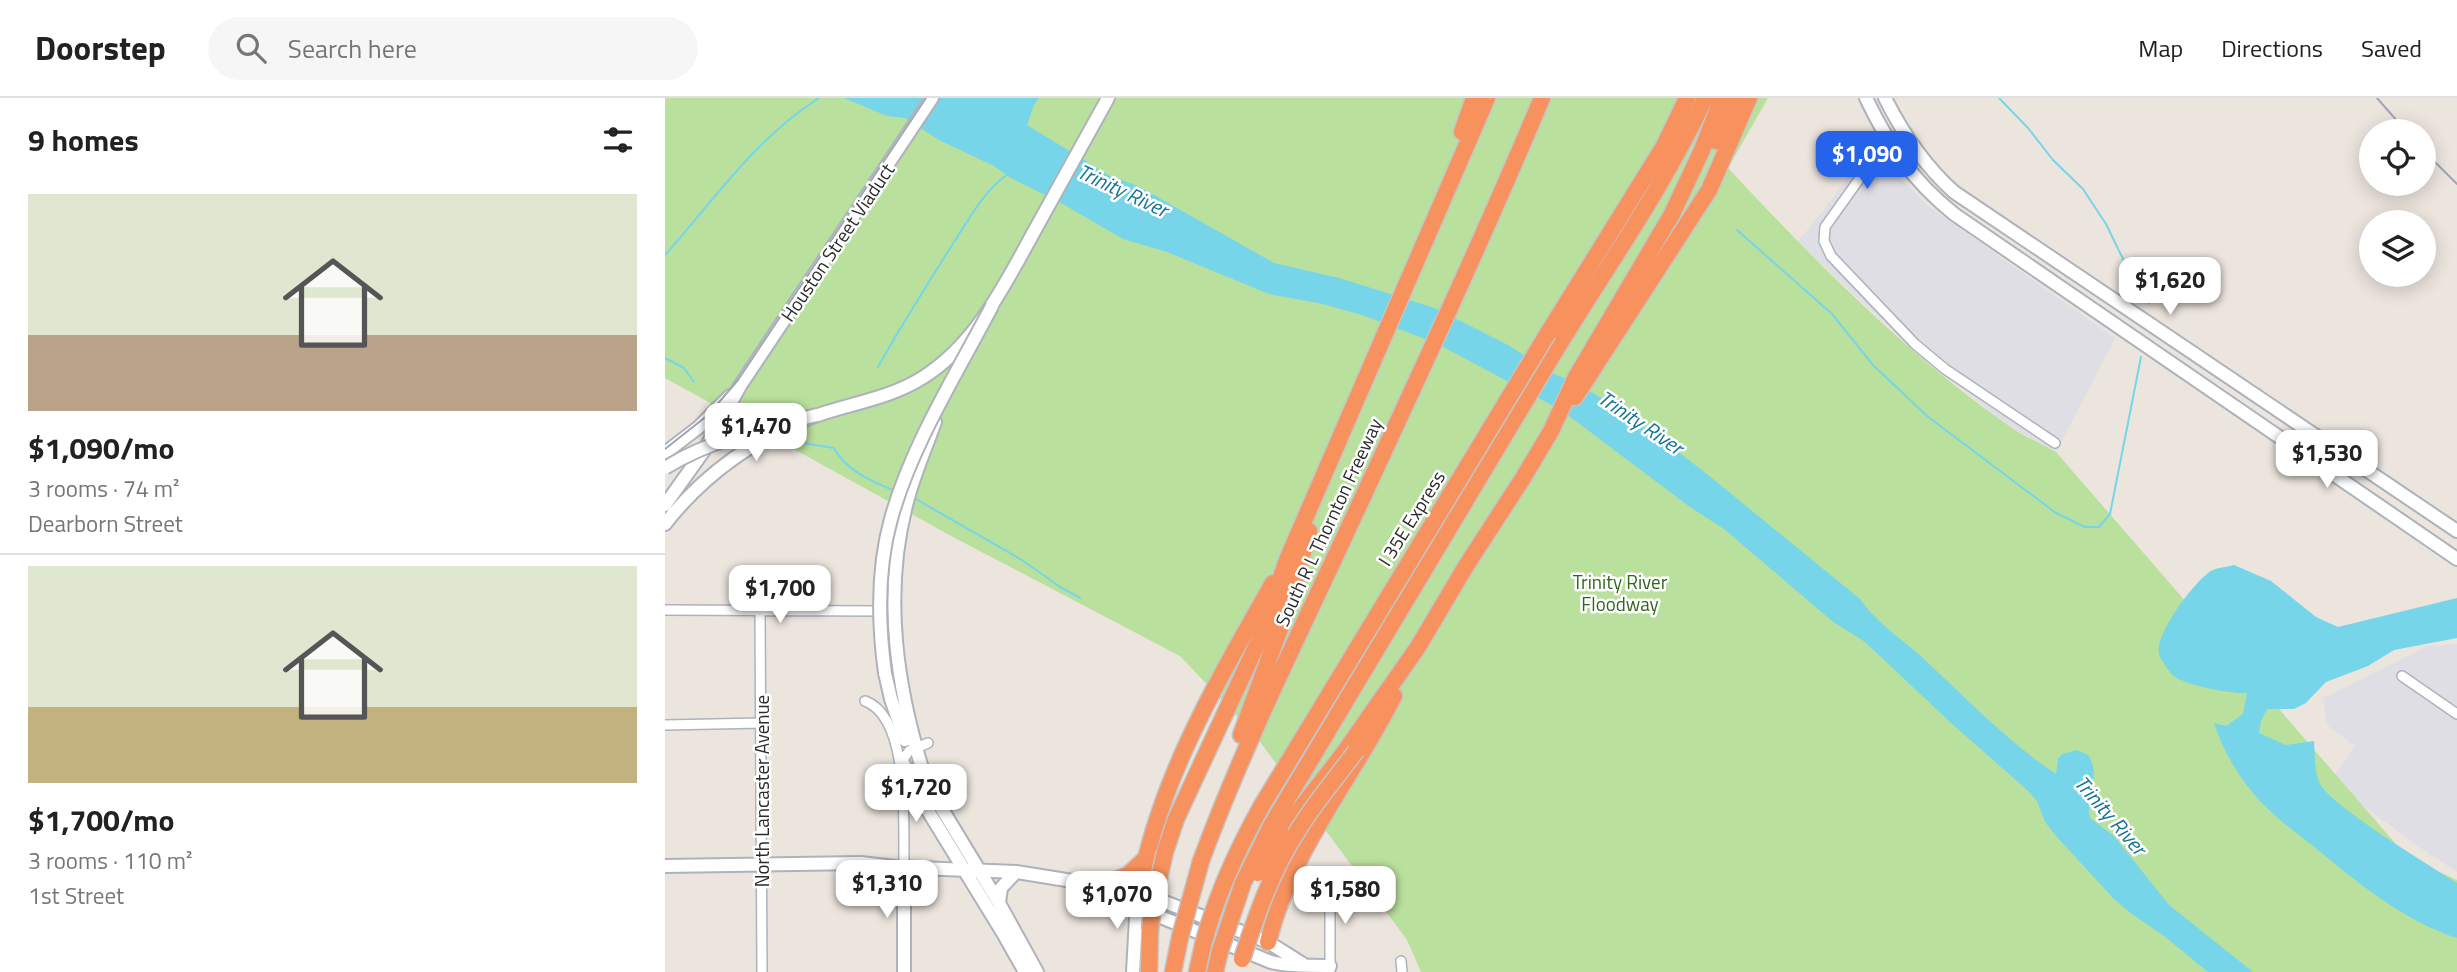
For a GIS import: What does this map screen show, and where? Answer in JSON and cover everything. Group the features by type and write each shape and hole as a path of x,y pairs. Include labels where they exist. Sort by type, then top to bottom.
{"highway":[{"path":"1441,201 1453,155 1474,98"},
{"path":"1149,972 1153,905 1165,852 1176,819 1265,626 1287,560 1487,98"},
{"name":"South R L Thornton Freeway","path":"1173,972 1201,861 1229,779 1420,373 1542,98"},
{"name":"I 35E Express","path":"1197,972 1223,882 1261,807 1580,279 1664,146 1687,98"},
{"path":"1233,959 1243,883 1271,826 1673,158 1705,98"},
{"path":"1551,431 1576,377 1615,312 1645,271 1681,213 1706,151 1722,98"},
{"path":"1706,151 1735,98"},
{"path":"1215,972 1233,959 1245,902 1273,847 1418,647 1551,431 1686,228 1709,190 1749,98"},
{"path":"1229,779 1277,638 1310,527 1355,422 1370,367"},
{"path":"1137,900 1144,859 1155,822 1196,727 1234,651 1287,560"},
{"path":"1268,942 1276,910 1295,866 1379,725 1418,647"},
{"path":"1225,972 1297,831 1395,695"},
{"path":"1108,883 1128,875 1144,859"}],"main road":[{"name":"Houston Street Viaduct","path":"740,386 932,98"},
{"path":"1037,972 999,903 928,787 891,699 885,673 880,604 884,547 899,492 913,457 992,306 1108,98"},
{"path":"1866,98 1887,140 1908,170 1937,200 1981,234 2456,556"},
{"path":"1885,98 1901,130 1927,166 1954,192 2457,531"},
{"path":"1887,140 1901,130"},
{"path":"2090,308 2101,291"},
{"path":"665,468 695,451 727,439 880,397 923,377 963,342 992,306"},
{"path":"665,453 699,427 740,386"},
{"path":"665,505 705,449 740,386"},
{"path":"944,399 916,471 900,537 895,611 898,670 913,751 943,836 1025,972"},
{"path":"2271,432 2284,414"},
{"path":"665,524 716,471 739,454 764,438 817,415"},
{"path":"934,869 943,856 943,836"},
{"path":"665,866 861,863 904,868 1016,872 1085,883 1108,883 1137,900 1264,959 1289,965 1303,964 1330,969"},
{"path":"904,868 904,972"},
{"path":"999,903 1000,888 1016,872"},
{"path":"1085,883 1102,896 1137,900 1268,942 1303,964"},
{"path":"1133,972 1137,900"},
{"path":"1260,972 1268,942"}],"street":[{"path":"1887,140 1825,227 1824,241 1831,256 1915,344 1945,369 2055,443"},
{"path":"665,611 895,611"},
{"name":"North Lancaster Avenue","path":"760,611 762,972"},
{"path":"2402,676 2457,714"},
{"path":"875,705 891,699"},
{"path":"865,701 875,705 913,751 904,868"},
{"path":"665,725 761,723"},
{"path":"1330,880 1330,969"},
{"path":"1401,961 1402,972"}],"shaded area":[{"path":"1875,144 1900,177 1928,206 2115,338 2056,452 2010,427 1920,356 1798,242"},
{"path":"2457,644 2457,872 2330,781 2355,746 2327,725 2323,698 2427,646"}],"green space":[{"name":"Trinity River Floodway","path":"665,98 1768,98 1728,168 1827,271 1897,337 2009,426 2056,452 2408,858 2457,880 2457,972 1421,972 1407,940 1255,735 1180,656 953,537 665,378"}],"water":[{"name":"Trinity River","path":"844,98 1039,98 1027,125 1110,176 1138,186 1274,263 1339,278 1435,308 1508,345 1628,414 1702,470 1860,599 1883,624 2038,762 2056,774 2058,759 2062,754 2077,750 2088,755 2094,771 2090,818 2114,836 2169,905 2253,972 2208,972 2129,912 2057,837 2045,822 2037,801 2027,790 1865,642 1832,621 1724,529 1690,507 1561,410 1438,344 1365,316 1323,304 1269,294 1167,252 1123,239 994,166 939,140 905,118 887,116"},
{"path":"2234,565 2271,581 2316,617 2338,627 2457,598 2457,638 2394,650 2368,666 2326,682 2306,703 2294,709 2267,709 2259,733 2286,745 2314,741 2318,779 2328,794 2361,821 2457,883 2457,938 2417,921 2381,899 2272,813 2235,768 2214,723 2226,726 2243,714 2247,693 2221,691 2180,680 2163,662 2159,645 2178,608 2206,575 2215,569"}],"waterway":[{"path":"665,255 756,151 796,114 819,98"},
{"path":"1999,98 2028,128 2053,160 2083,189 2106,224 2149,303"},
{"path":"878,367 972,214 992,188 1008,174"},
{"path":"1737,230 1832,314 1873,365 1927,416 2056,513 2085,527 2099,527 2110,514 2141,357"},
{"path":"665,358 684,368 694,382"},
{"path":"783,435 790,441 834,448 852,469 895,491"},
{"path":"914,498 1022,560 1080,598"}],"tram line":[{"path":"665,449 708,415 738,380 926,98"}],"railway":[{"path":"2377,98 2395,119"},
{"path":"2436,163 2457,184"}]}
